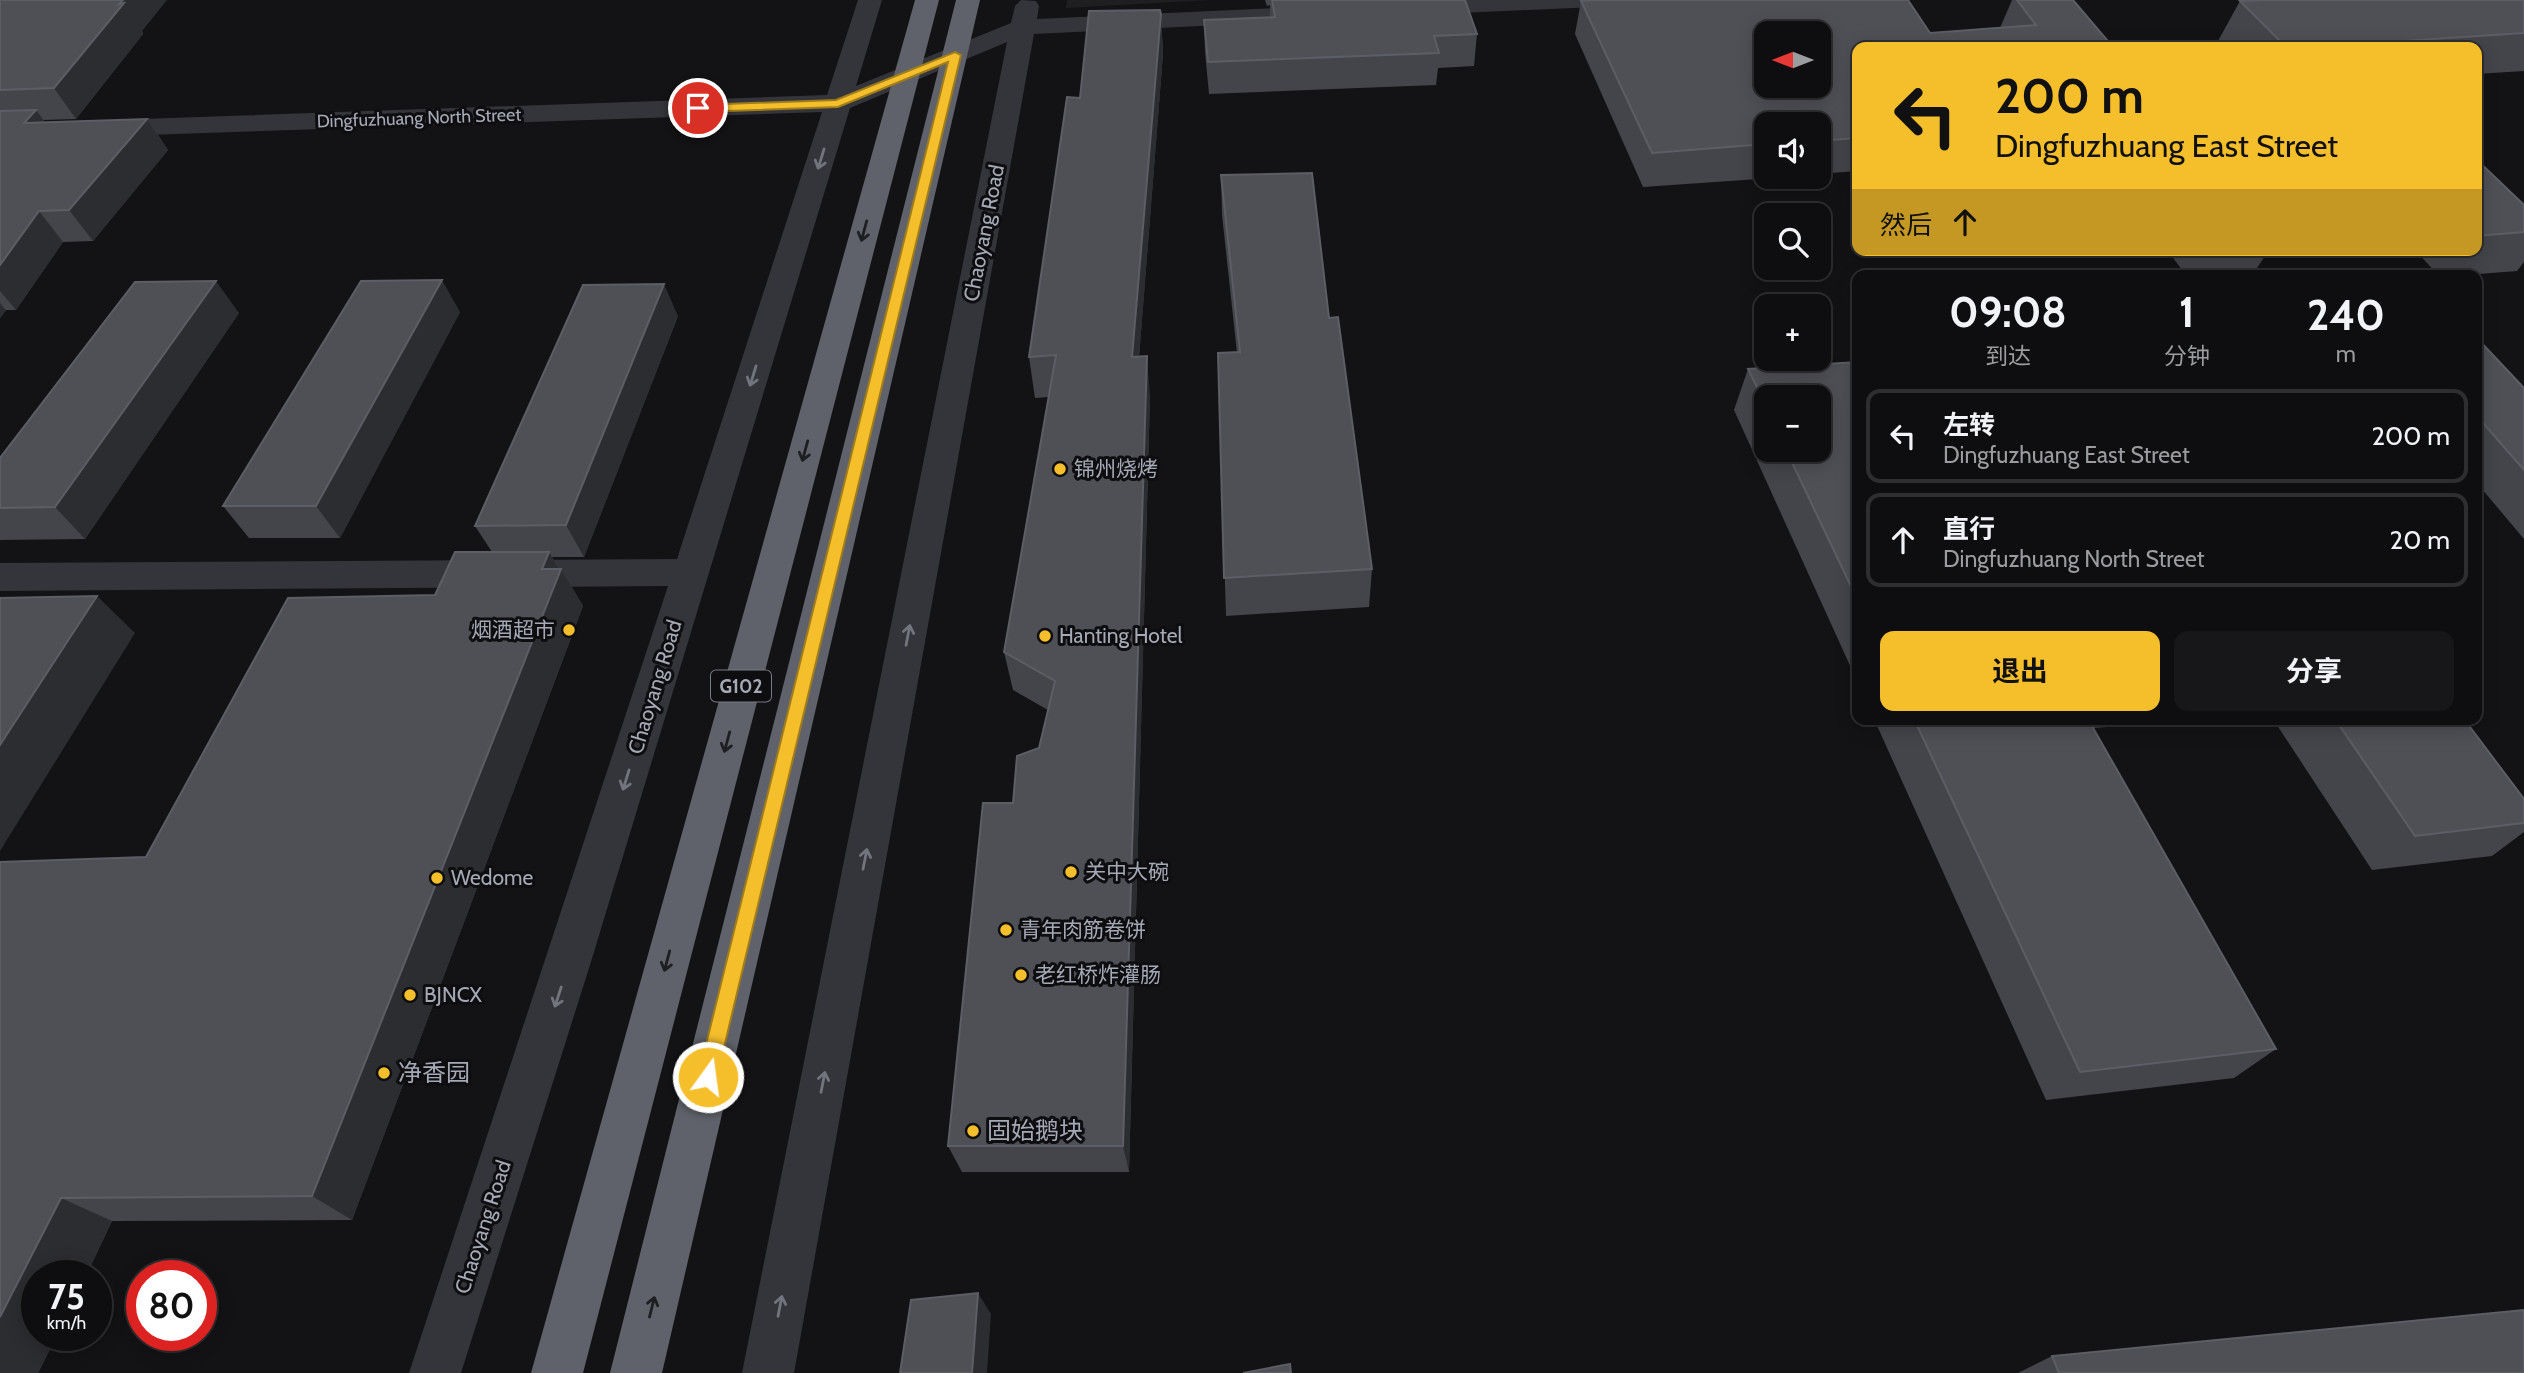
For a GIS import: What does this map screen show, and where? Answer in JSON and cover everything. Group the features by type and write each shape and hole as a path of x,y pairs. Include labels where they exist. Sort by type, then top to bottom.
{"highway":[{"name":"G102","path":"557,1373 927,0"},
{"name":"G102","path":"636,1373 968,0"}],"street":[{"name":"Chaoyang Road","path":"435,1373 564,978 870,0"},
{"path":"1386,10 1595,0"},
{"name":"Dingfuzhuang North Street","path":"0,132 838,103 955,55 1026,13 1344,12"},
{"name":"Chaoyang Road","path":"768,1373 1026,13"},
{"path":"0,577 691,572"}],"shaded area":[{"path":"1067,0 1211,0 1066,8"}],"building":[{"path":"0,0 123,0 119,4 124,3 54,88 0,90"},
{"path":"1272,0 1465,0 1477,34 1434,36 1439,53 1208,62 1204,20 1275,17"},
{"path":"1908,0 1930,33 2036,25 2017,0 2073,0 2109,42 1852,42 1852,138 1831,140 1831,112 1754,112 1754,145 1652,153 1581,1"},
{"path":"2524,0 2524,33 2387,42 2281,42 2240,1"},
{"path":"1160,10 1132,357 1147,356 1123,1146 948,1146 983,803 1013,803 1017,756 1039,748 1055,681 1004,652 1056,355 1029,357 1067,97 1080,98 1089,11"},
{"path":"36,110 24,123 147,119 69,210 39,211 0,265 0,111"},
{"path":"2482,165 2524,205 2524,232 2482,236"},
{"path":"1312,173 1329,318 1338,317 1372,569 1224,578 1218,353 1240,352 1221,175"},
{"path":"442,280 316,506 223,506 361,281"},
{"path":"216,281 55,507 0,508 0,458 135,282"},
{"path":"664,284 566,525 475,526 583,285"},
{"path":"2482,343 2524,388 2524,470 2482,422"},
{"path":"1852,362 1852,589 1792,462 1831,462 1831,385 1756,385 1748,369 1831,371 1831,364"},
{"path":"455,552 549,552 542,569 561,569 312,1196 61,1198 29,1260 21,1260 21,1276 0,1317 0,862 146,857 288,598 435,595"},
{"path":"97,596 0,745 0,598"},
{"path":"1917,725 2091,725 2276,1049 2080,1072"},
{"path":"2339,725 2468,725 2524,799 2524,823 2415,836"},
{"path":"978,1293 972,1373 900,1373 911,1300"},
{"path":"2524,1310 2524,1373 2059,1373 2052,1356"},
{"path":"1290,1364 1291,1373 1243,1373"}],"place":[{"name":"锦州烧烤","path":"1060,469"},
{"name":"烟酒超市","path":"569,630"},
{"name":"Hanting Hotel","path":"1045,636"},
{"name":"关中大碗","path":"1071,872"},
{"name":"Wedome","path":"437,878"},
{"name":"青年肉筋卷饼","path":"1006,930"},
{"name":"老红桥炸灌肠","path":"1021,975"},
{"name":"BJNCX","path":"410,995"},
{"name":"净香园","path":"384,1073"},
{"name":"固始鹅块","path":"973,1131"}],"route":[{"path":"698,108 838,103 955,55 708,1077"}]}
